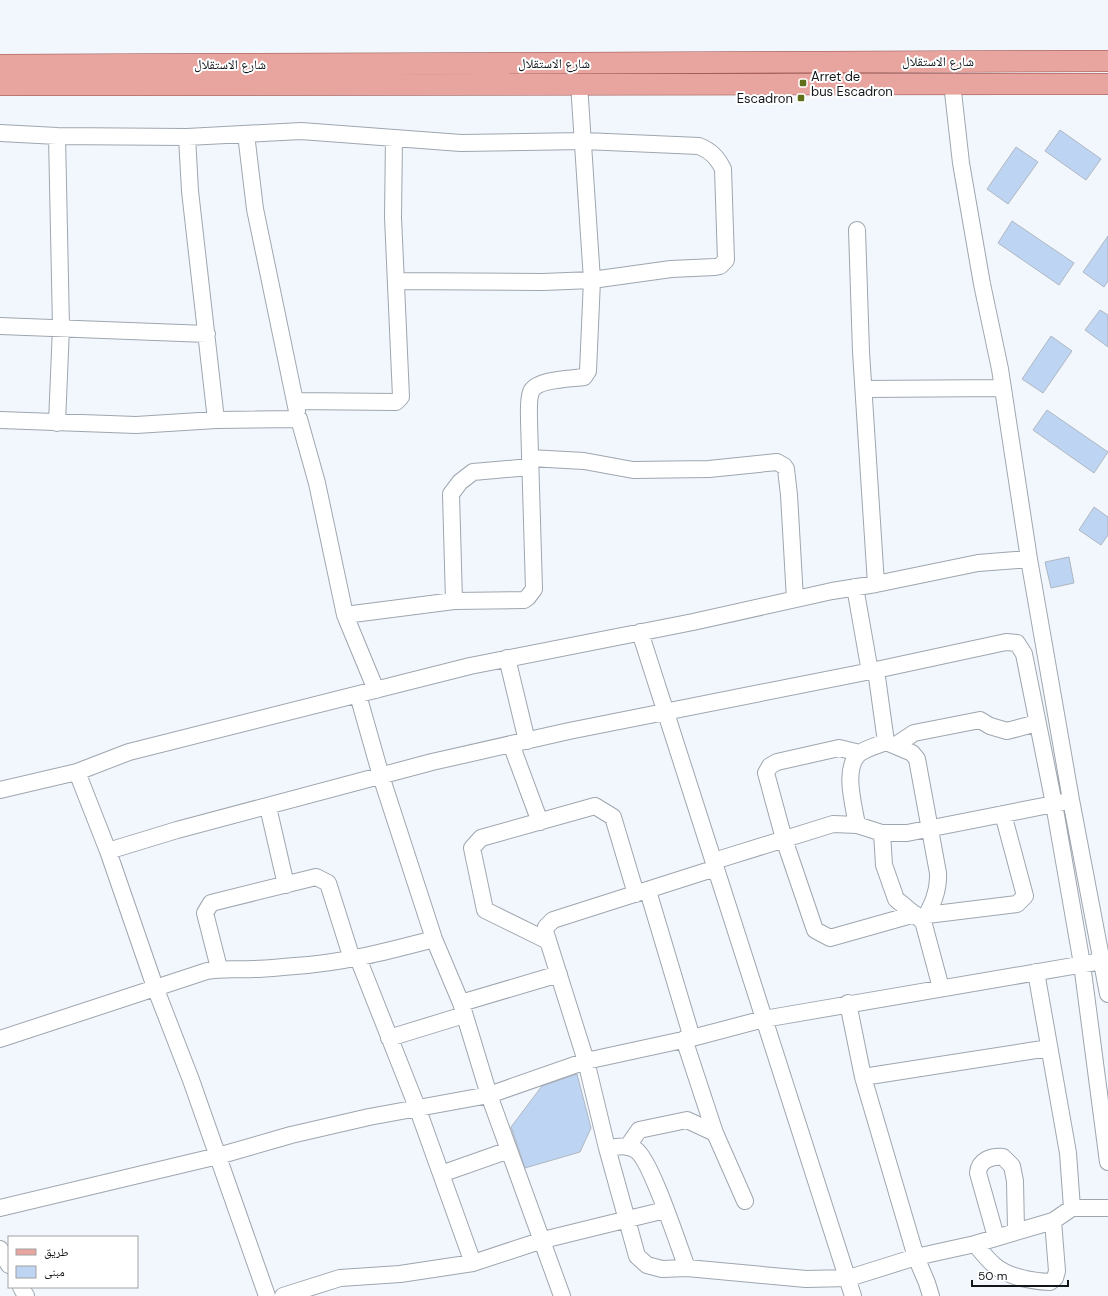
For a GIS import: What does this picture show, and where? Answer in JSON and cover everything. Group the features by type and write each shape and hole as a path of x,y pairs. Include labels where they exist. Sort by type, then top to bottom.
{"main road":[{"name":"شارع الاستقلال","path":"0,65 1108,61"},
{"name":"شارع الاستقلال","path":"0,85 1108,84"}],"street":[{"path":"952,83 965,186 982,284 1003,388 1029,559 1071,800 1108,994"},
{"path":"345,615 454,601 524,600 534,589 529,420 531,393 533,388 544,382 584,377 588,371 592,280 579,84"},
{"path":"0,133 57,136 187,137 301,131 461,143 584,142 699,146 708,149 717,157 723,169 726,260 724,264 715,267 671,269 592,280 543,282 396,281"},
{"path":"246,134 255,209 299,419 317,483 345,615 376,690"},
{"path":"57,136 61,327 58,423"},
{"path":"187,137 190,191 216,420"},
{"path":"295,401 396,402 399,401 401,397 393,217 394,138"},
{"path":"858,230 861,352 865,389 876,584"},
{"path":"0,326 61,327 207,334"},
{"path":"865,389 1003,388"},
{"path":"0,420 136,425 216,420 299,419"},
{"path":"454,601 451,494 460,482 472,472 530,463 584,461 633,470 708,469 776,462 781,464 786,470 790,495 794,599"},
{"path":"0,790 76,772 129,752 507,658 978,563 1029,559"},
{"path":"855,587 873,671 891,744"},
{"path":"640,632 849,1278 853,1296"},
{"path":"108,851 177,830 268,807 432,762 519,742 873,671 1006,642 1017,643 1024,654 1054,804 1082,964 1108,1162"},
{"path":"507,658 519,742 540,822"},
{"path":"358,695 381,776 434,939 463,1009 489,1095 543,1240 562,1296"},
{"path":"1002,814 1025,896 1017,904 922,917 830,938 815,930 784,839 766,773 770,766 777,762 839,748 860,753 891,744 914,733 980,720 1008,731 1037,723"},
{"path":"891,744 912,753 916,759 939,882 931,907 922,917"},
{"path":"857,825 850,784 852,764 860,753"},
{"path":"76,772 108,851 155,987 218,1156 267,1296"},
{"path":"1071,800 907,833 882,833 857,825 833,824 784,839 642,892 554,920 546,927 545,931 586,1061 625,1219 637,1256 647,1265 662,1269 687,1268 806,1279 849,1278 916,1257 975,1244 1016,1230 1053,1221 1072,1208 1108,1208"},
{"path":"548,941 485,910 472,848 481,838 595,806 613,817 642,892 688,1039 715,1133 745,1201"},
{"path":"268,807 286,885"},
{"path":"882,833 884,865 896,899 922,917 941,988"},
{"path":"219,968 204,912 211,903 316,877 328,883 355,958 417,1107 473,1263"},
{"path":"0,1039 155,987 219,968 252,969 298,966 374,955 434,939"},
{"path":"0,1208 218,1156 291,1135 417,1107 489,1095 586,1061 688,1039 764,1019 848,1003 1102,961"},
{"path":"1036,972 1048,1048 1068,1153 1072,1208"},
{"path":"389,1038 558,974"},
{"path":"848,1003 863,1077 916,1257 928,1283 931,1296"},
{"path":"863,1077 1048,1048"},
{"path":"628,1146 639,1130 687,1120 715,1133"},
{"path":"607,1148 628,1146 638,1151 648,1167 687,1268"},
{"path":"441,1174 509,1150"},
{"path":"996,1237 978,1173 978,1167 984,1160 994,1156 1003,1157 1012,1166 1015,1181 1016,1230"},
{"path":"283,1296 340,1278 400,1274 473,1263 543,1240 665,1210"},
{"path":"975,1244 994,1265 1008,1274 1027,1279 1050,1282 1055,1278 1058,1270 1053,1221"},
{"path":"0,1249 8,1263"}],"building":[{"path":"1060,130 1101,159 1086,180 1045,151"},
{"path":"1016,147 1038,162 1008,204 987,189"},
{"path":"1012,221 1074,263 1059,285 998,243"},
{"path":"1108,236 1108,281 1104,287 1083,272"},
{"path":"1100,310 1108,315 1108,347 1085,330"},
{"path":"1051,336 1072,351 1043,393 1022,379"},
{"path":"1047,410 1108,452 1094,473 1033,430"},
{"path":"1094,507 1108,517 1108,535 1101,545 1079,530"},
{"path":"1069,557 1074,583 1051,588 1045,562"},
{"path":"577,1074 591,1128 580,1152 525,1168 511,1127 542,1086"}],"place":[{"name":"Arret de bus Escadron","path":"803,83"},
{"name":"Escadron","path":"801,98"}]}
